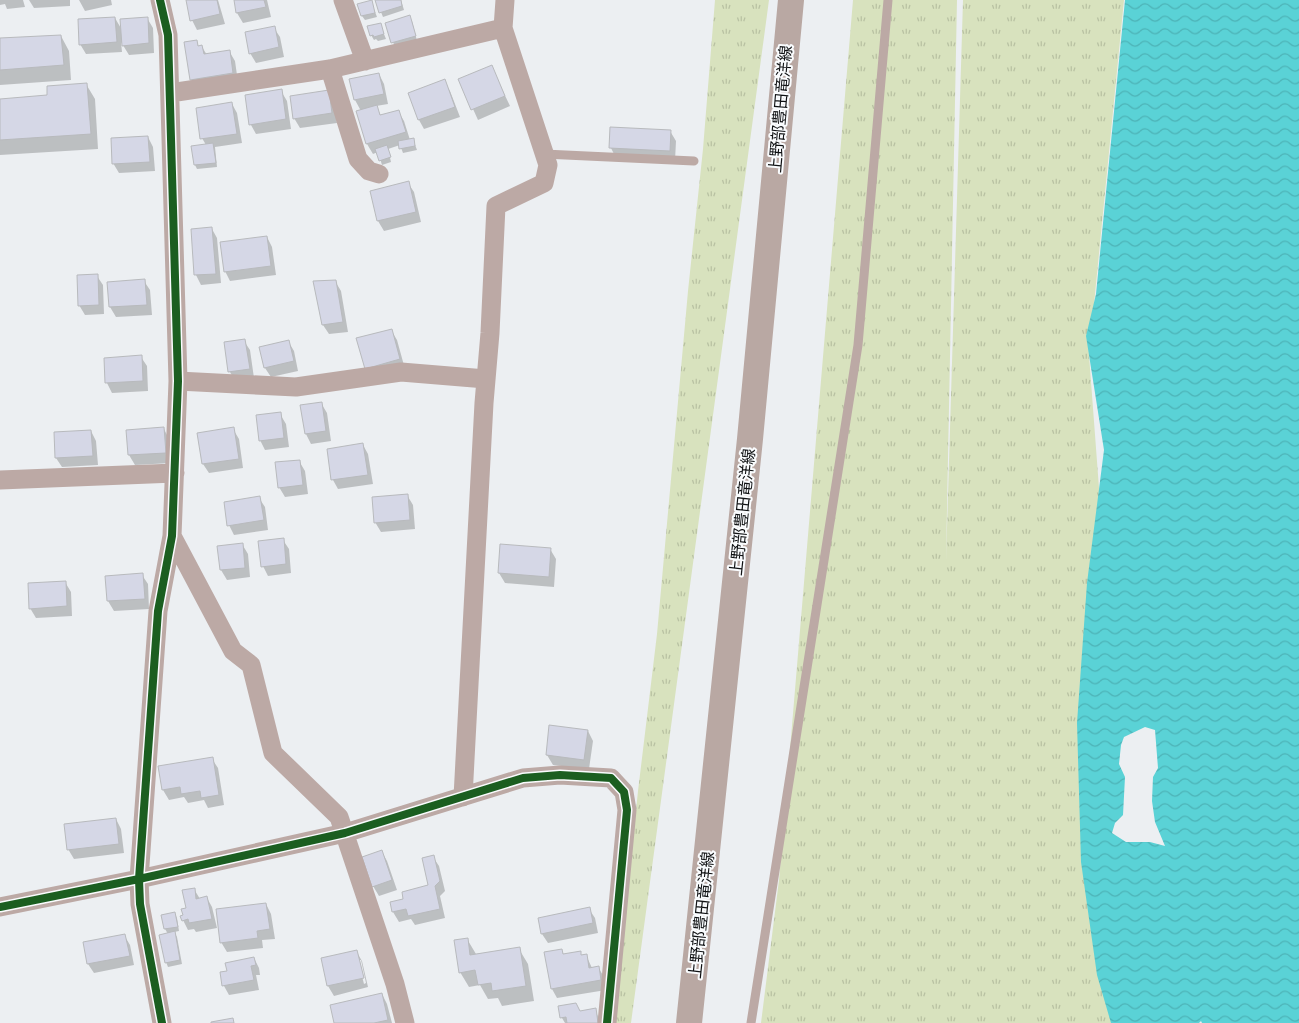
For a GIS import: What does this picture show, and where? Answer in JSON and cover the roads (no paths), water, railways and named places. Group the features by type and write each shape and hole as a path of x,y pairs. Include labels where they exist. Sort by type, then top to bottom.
{"main road":[{"name":"上野部豊田竜洋線","path":"689,1023 750,439 790,0"}],"street":[{"path":"160,0 168,34 178,381 172,536 158,611 140,879 140,904 162,1023"},
{"path":"343,0 365,61"},
{"path":"462,797 496,206 544,183 548,166 503,28 505,0"},
{"path":"170,93 330,69 503,28"},
{"path":"330,69 358,159 369,171 379,174"},
{"path":"178,381 296,387 401,372 486,379"},
{"path":"0,480 175,473"},
{"path":"172,536 233,650 251,665 273,753 339,817 405,1023"},
{"path":"0,907 140,879 345,833 523,778 560,774 611,778 624,792 627,810 607,1023"}],"lane":[{"path":"750,1023 858,345 888,0"},
{"path":"544,154 694,161"}],"water":[{"path":"1125,0 1299,0 1299,1023 1202,1023 1201,1021 1199,1023 1111,1023 1097,975 1081,862 1077,723 1087,583 1104,450 1086,336 1096,294","holes":["1145,727 1155,730 1158,768 1153,777 1152,801 1155,822 1165,846 1150,842 1126,842 1112,833 1115,823 1123,815 1125,777 1119,764 1124,737"]}]}
